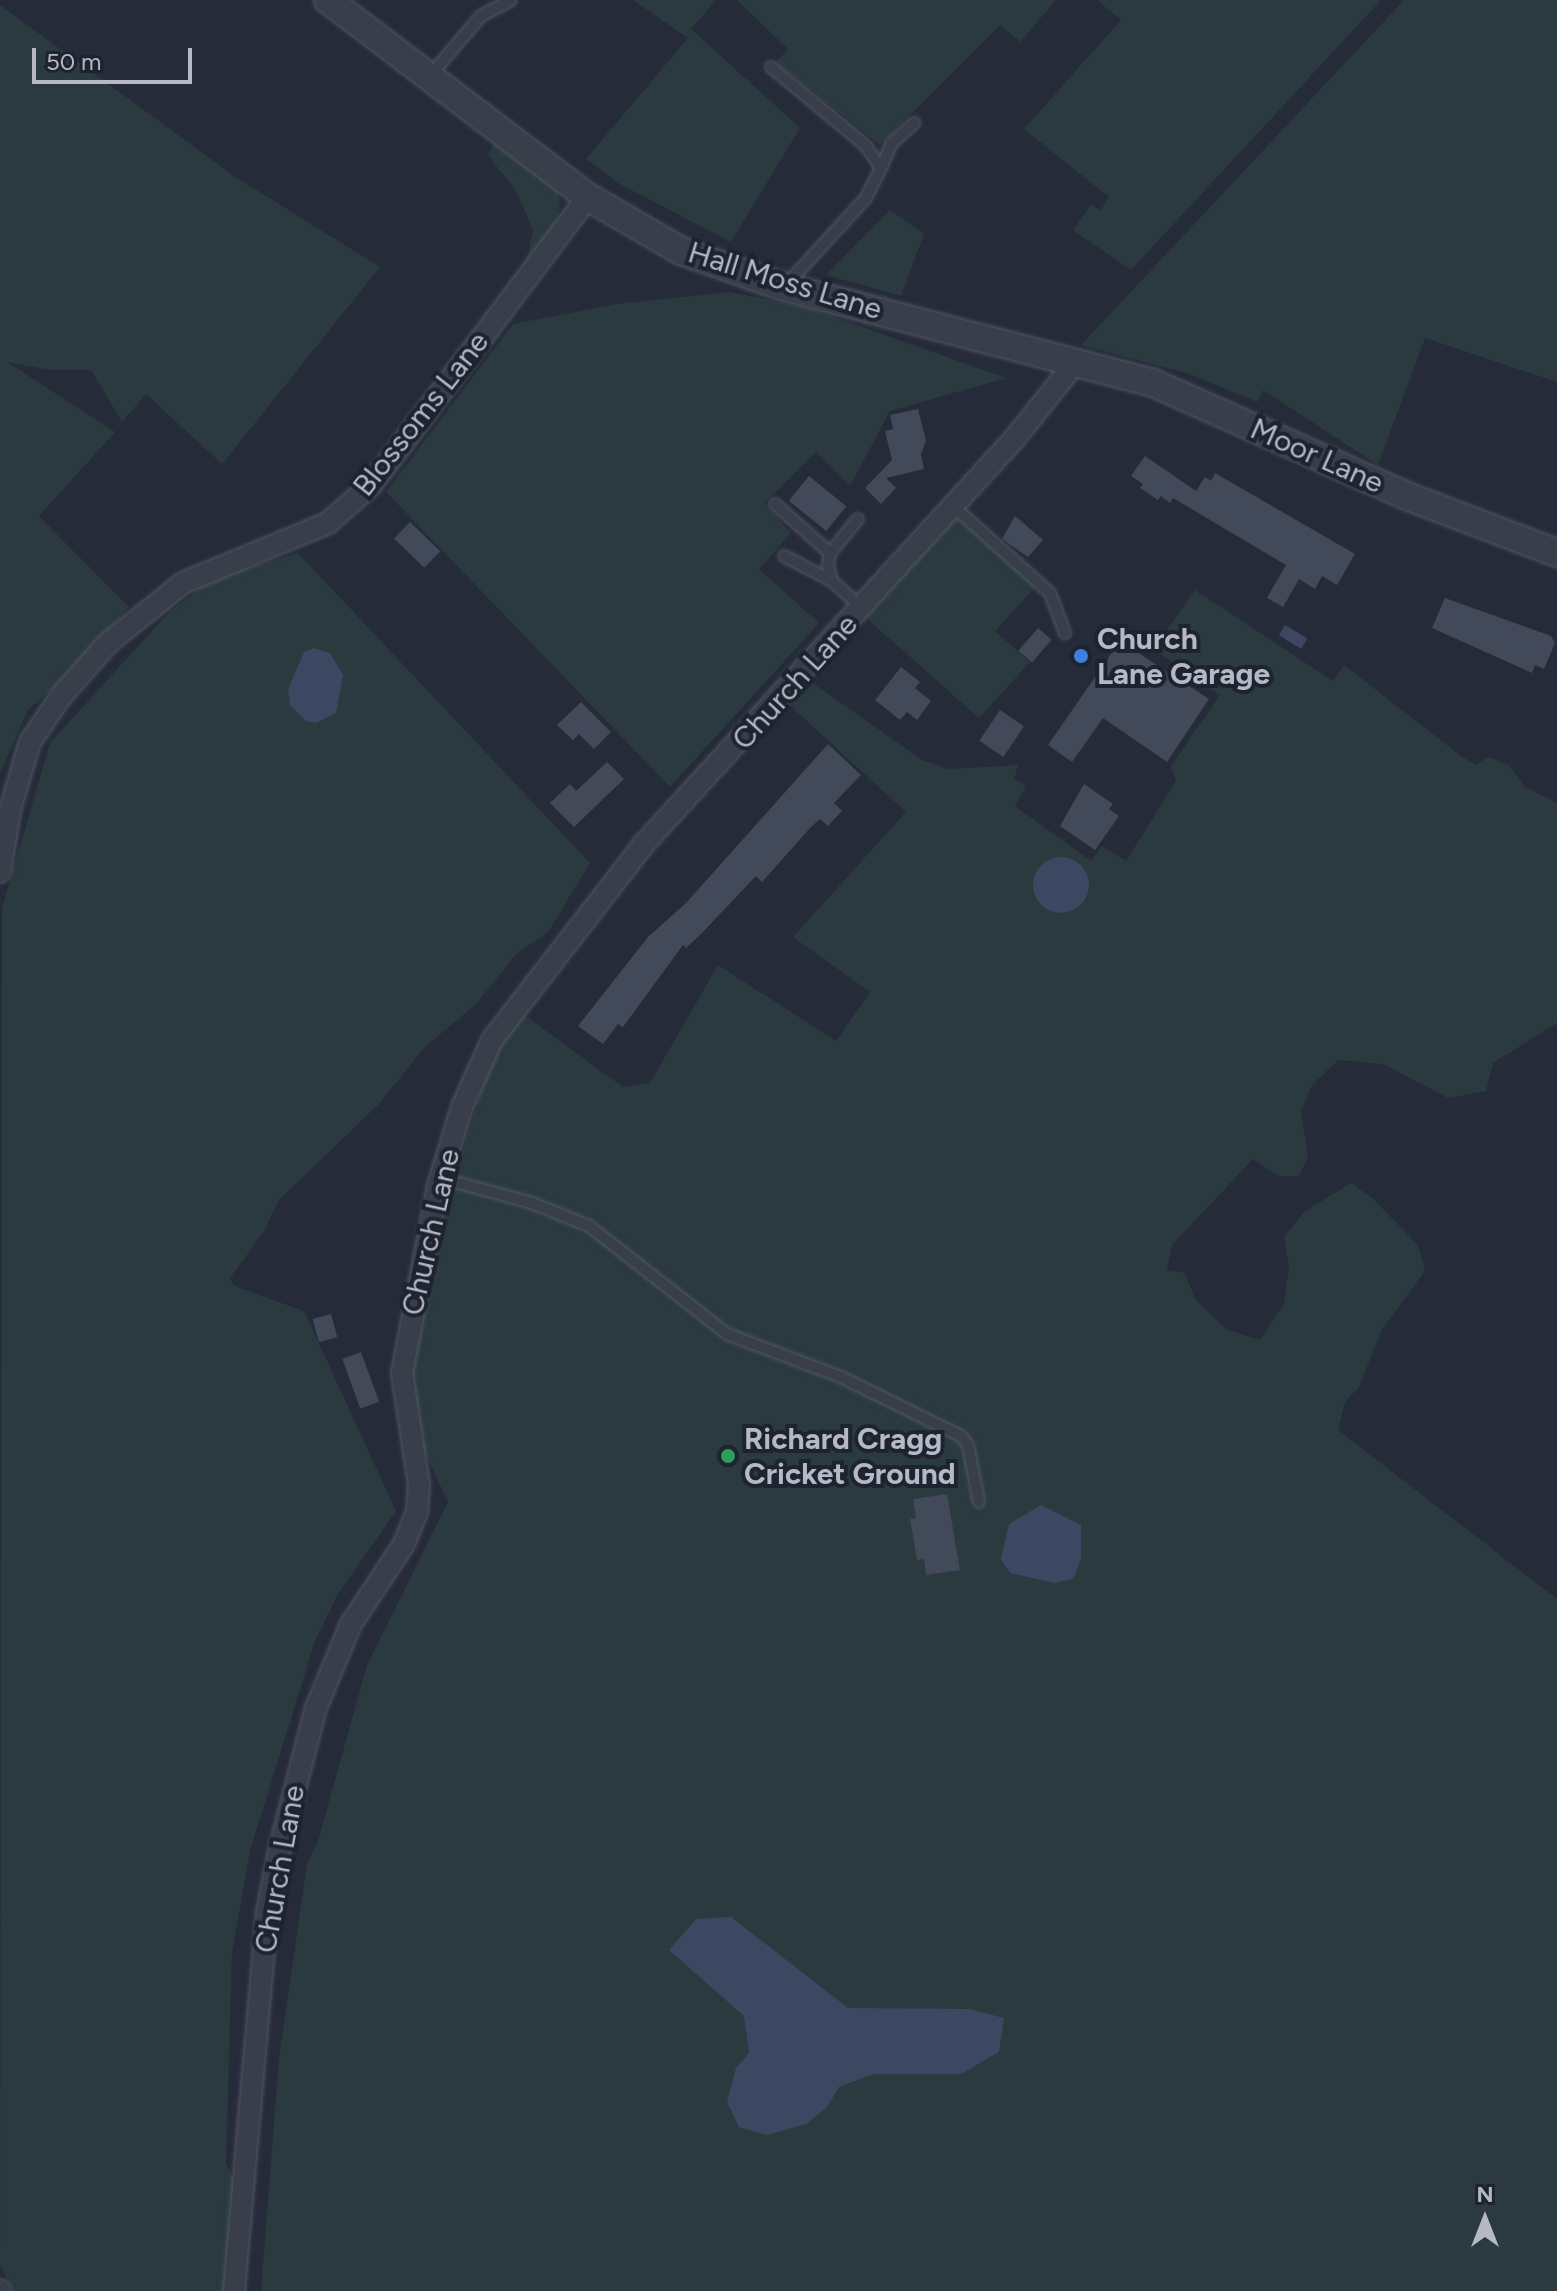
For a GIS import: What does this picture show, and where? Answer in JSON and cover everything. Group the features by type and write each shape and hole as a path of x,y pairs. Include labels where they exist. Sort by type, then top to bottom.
{"street":[{"name":"Hall Moss Lane","path":"342,4 427,79 588,197 681,251 785,287 1075,363"},
{"name":"Blossoms Lane","path":"0,872 10,810 30,742 62,695 108,643 183,583 328,523 366,489 588,197"},
{"name":"Church Lane","path":"234,2291 267,1912 289,1808 316,1708 351,1624 404,1544 417,1512 419,1485 405,1415 402,1373 440,1178 462,1107 492,1040 554,955 643,845 862,608 1075,363"},
{"name":"Moor Lane","path":"1075,363 1153,383 1404,495 1557,553"}],"lane":[{"path":"427,79 481,16 511,0"},
{"path":"771,67 865,145 881,168"},
{"path":"785,287 856,211 892,143 914,123"},
{"path":"775,504 830,553"},
{"path":"953,506 1050,593 1065,633"},
{"path":"832,581 830,553 858,519"},
{"path":"784,556 832,581 862,608"},
{"path":"440,1178 507,1194 589,1226 727,1334 841,1377 961,1436 968,1445 979,1502"}],"shaded area":[{"path":"633,0 716,0 691,29 800,128 731,242 618,183 586,159 688,38"},
{"path":"737,0 1056,0 1020,42 1000,25 880,145 776,62 788,49"},
{"path":"1097,0 1381,0 1131,270 1073,230 1091,204 1100,211 1109,197 1024,129 1121,20"},
{"path":"1404,0 1557,0 1557,382 1425,338 1378,465 1263,390 1257,402 1190,374 1081,345"},
{"path":"0,5 237,178 380,267 222,464 146,394 122,422 91,370 49,370 7,362 115,432 39,516 129,607 69,675 28,710 0,773"},
{"path":"494,143 558,190 560,208 554,226 527,259 533,231 518,194 488,155"},
{"path":"890,210 924,234 901,296 826,275"},
{"path":"730,292 806,307 1006,378 890,411 850,486 816,452 764,503 791,533 759,569 819,623 670,787 386,492 513,324 616,304"},
{"path":"954,514 1037,585 995,631 1030,662 979,718 863,615"},
{"path":"298,553 590,863 548,932 516,954 477,1003 424,1048 379,1104 279,1200 263,1233 230,1278 234,1286 304,1311 396,1511 338,1594 315,1641 250,1851 232,1952 226,2163 235,2183 224,2291 13,2291 0,2265 2,908 50,743 170,611 215,578"},
{"path":"1195,590 1333,681 1344,665 1461,756 1476,765 1488,757 1509,765 1525,787 1557,803 1557,1023 1493,1063 1486,1091 1448,1098 1383,1064 1338,1060 1312,1085 1301,1112 1308,1157 1299,1176 1278,1176 1253,1159 1172,1245 1167,1270 1185,1273 1195,1299 1226,1329 1260,1340 1284,1304 1289,1267 1284,1237 1305,1211 1351,1183 1373,1199 1418,1245 1425,1271 1382,1329 1359,1387 1345,1402 1338,1430 1557,1599 1557,2291 261,2291 279,2058 307,1864 318,1841 367,1665 448,1502 421,1444 410,1373 458,1165 492,1058 520,1012 623,1087 650,1083 718,965 836,1041 870,992 793,937 906,812 785,701 807,679 922,760 949,769 1018,765 1014,779 1026,786 1015,806 1091,861 1102,846 1126,861 1176,781 1171,766 1220,695 1153,649"}],"water":[{"path":"1285,625 1307,638 1301,649 1279,635"},
{"path":"314,648 330,653 343,675 336,713 316,723 306,721 290,705 288,689 304,652"},
{"path":"1061,857 1081,865 1089,885 1081,905 1061,913 1041,905 1033,885 1041,865"},
{"path":"1041,1505 1081,1525 1081,1559 1073,1579 1054,1583 1010,1573 1001,1559 1009,1524"},
{"path":"731,1917 848,2008 969,2009 1004,2018 999,2052 961,2074 873,2074 839,2087 827,2107 806,2124 767,2135 739,2127 727,2102 736,2068 749,2053 744,2016 669,1950 696,1919"}],"building":[{"path":"918,409 926,441 921,454 924,469 886,478 896,488 881,504 865,488 892,460 885,431 893,429 890,415"},
{"path":"1145,456 1196,491 1205,477 1211,481 1215,473 1355,554 1337,585 1322,576 1315,589 1299,579 1283,607 1267,598 1286,565 1173,498 1170,503 1161,496 1158,500 1140,488 1143,484 1131,476"},
{"path":"809,476 846,506 826,531 789,501"},
{"path":"1015,516 1043,540 1028,557 1002,539"},
{"path":"410,522 440,551 424,568 394,539"},
{"path":"1445,598 1551,636 1555,643 1544,669 1535,665 1532,673 1432,628"},
{"path":"1038,628 1052,640 1032,662 1018,651"},
{"path":"1120,641 1209,699 1167,762 1103,718 1072,762 1048,745"},
{"path":"901,667 920,682 915,688 931,701 917,720 907,712 900,720 875,700"},
{"path":"581,702 611,732 594,749 579,734 573,740 557,725"},
{"path":"1000,710 1024,726 1003,757 979,741"},
{"path":"828,744 861,775 834,803 842,811 828,826 820,819 762,882 756,876 702,933 686,948 683,945 623,1027 618,1024 603,1044 578,1026 648,937 686,903"},
{"path":"607,762 624,779 574,827 550,803 570,784 576,791"},
{"path":"1084,784 1113,804 1109,809 1119,816 1095,850 1060,826"},
{"path":"331,1314 337,1337 319,1342 313,1319"},
{"path":"361,1352 379,1402 360,1409 342,1359"},
{"path":"947,1494 960,1570 926,1575 924,1559 917,1560 910,1519 916,1518 913,1499"}],"place":[{"name":"Church Lane Garage","path":"1081,656"},
{"name":"Richard Cragg Cricket Ground","path":"728,1456"}]}
